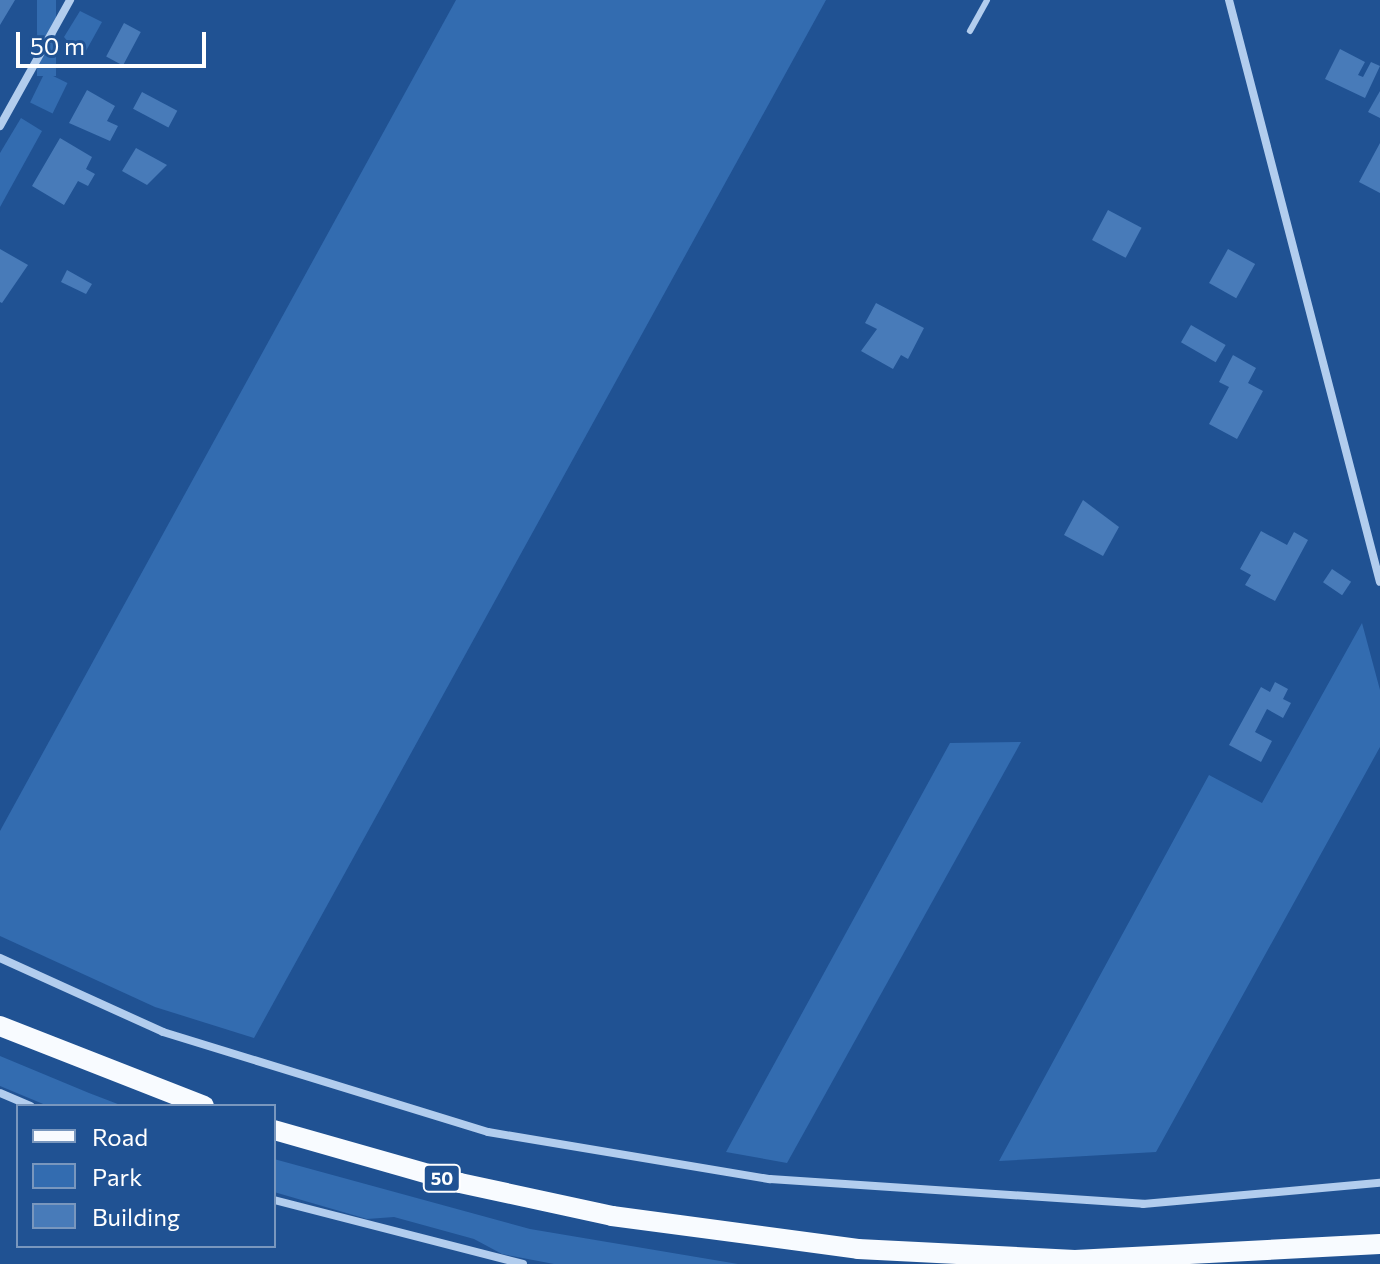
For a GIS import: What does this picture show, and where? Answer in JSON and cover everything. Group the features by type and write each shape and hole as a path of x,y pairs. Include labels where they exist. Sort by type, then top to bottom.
{"main road":[{"path":"0,1026 199,1104"},
{"name":"50","path":"276,1131 460,1183 598,1213 858,1249 1075,1260 1380,1244"}],"street":[{"path":"0,126 70,0"},
{"path":"1229,0 1380,582"},
{"path":"0,958 163,1032 488,1132 770,1179 1143,1204 1380,1183"},
{"path":"0,1093 25,1104"},
{"path":"276,1201 438,1247 523,1264"}],"lane":[{"path":"970,31 987,0"}],"green space":[{"path":"37,0 56,0 56,76 37,76"},
{"path":"456,0 826,0 254,1038 155,1007 0,936 0,831"},
{"path":"80,11 102,22 82,58 64,37"},
{"path":"45,72 67,83 53,114 30,103"},
{"path":"21,118 42,131 0,207 0,153"},
{"path":"1362,623 1380,690 1380,747 1156,1152 999,1161 1209,775 1262,803"},
{"path":"1021,742 787,1163 726,1152 950,743"},
{"path":"0,1056 118,1104 43,1104 0,1086"},
{"path":"276,1160 530,1229 738,1264 554,1264 502,1254 474,1239 394,1217 367,1219 276,1193"}],"building":[{"path":"0,0 15,0 0,25"},
{"path":"124,23 141,32 123,65 106,57"},
{"path":"1340,49 1365,62 1358,75 1363,77 1371,62 1380,66 1365,98 1325,79"},
{"path":"87,90 115,106 107,121 118,126 110,141 69,123"},
{"path":"1380,91 1380,118 1368,112"},
{"path":"142,92 177,111 168,128 133,109"},
{"path":"60,138 92,157 86,169 95,174 88,186 78,181 64,205 32,186"},
{"path":"1380,143 1380,193 1359,182"},
{"path":"136,148 167,165 147,185 122,171"},
{"path":"1108,210 1142,228 1126,258 1092,240"},
{"path":"0,249 28,265 2,303 0,302"},
{"path":"1228,249 1255,264 1236,298 1209,283"},
{"path":"67,270 92,284 86,294 61,282"},
{"path":"876,303 924,328 908,359 901,355 893,369 861,351 877,329 865,323"},
{"path":"1191,325 1226,345 1216,362 1181,342"},
{"path":"1233,355 1256,368 1248,383 1263,391 1237,439 1209,424 1229,387 1219,382"},
{"path":"1083,500 1119,527 1103,556 1064,535"},
{"path":"1261,531 1287,545 1294,532 1308,540 1275,601 1245,585 1251,575 1240,569"},
{"path":"1332,569 1351,582 1342,595 1323,582"},
{"path":"1275,682 1288,689 1283,699 1291,703 1283,718 1267,709 1255,732 1272,741 1261,762 1229,745 1261,687 1270,692"}]}
